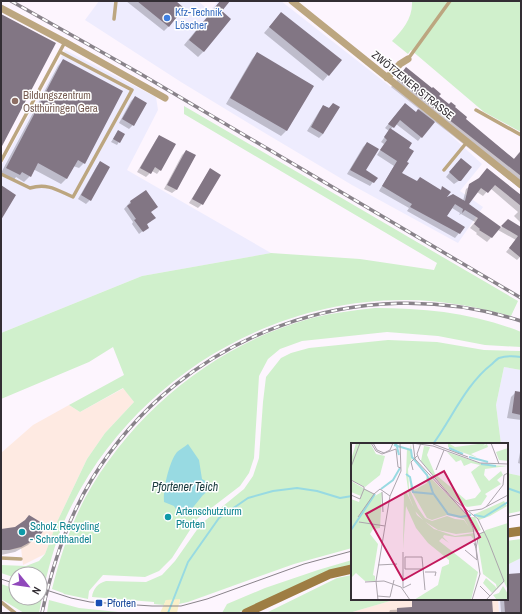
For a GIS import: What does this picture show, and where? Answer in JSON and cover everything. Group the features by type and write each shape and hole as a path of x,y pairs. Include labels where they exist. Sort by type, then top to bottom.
{"main road":[{"path":"508,533 521,531"},
{"path":"246,613 330,574 351,569"}],"street":[{"name":"ZWÖTZENER STRASSE","path":"292,1 521,185"},
{"path":"1,8 165,98"},
{"path":"387,78 400,64 408,59"}],"lane":[{"path":"114,19 116,1"},
{"path":"408,59 450,1"},
{"path":"1,161 65,42"},
{"path":"1,174 30,188 46,186 73,197 132,90 60,52"},
{"path":"476,110 521,135"},
{"path":"444,170 467,142"},
{"path":"1,558 21,559"},
{"path":"1,602 15,613"}],"shaded area":[{"path":"99,1 198,1 210,11 218,1 281,1 442,127 482,164 460,191 483,207 458,243 352,185 181,82 85,20"},
{"path":"65,50 156,97 158,110 127,170 271,253 142,276 1,333 1,166"},
{"path":"504,367 521,370 521,476 508,473 508,443 501,443 496,405"},
{"path":"124,388 134,402 105,433 87,459 57,522 45,554 23,565 21,548 1,550 1,453 33,425 69,405 80,412"},
{"path":"521,558 521,613 499,613 498,600 508,600 508,564"},
{"path":"394,600 498,600 499,613 349,613"}],"green space":[{"path":"412,1 521,1 521,132 484,112 411,50 408,54 392,41 409,18"},
{"path":"184,106 518,301 511,316 472,307 433,301 406,300 355,303 304,314 256,332 211,355 169,385 132,420 99,459 73,503 64,523 48,573 48,566 26,566 39,561 45,554 57,522 87,459 105,433 134,402 123,388 80,412 69,405 124,375 113,347 89,362 1,399 1,333 142,276 271,253 360,259 434,270 437,263 184,114"},
{"path":"375,308 413,309 450,313 486,320 521,332 521,347 485,345 438,336 387,332 302,341 280,349 268,359 259,376 254,458 249,473 240,486 197,519 172,558 159,571 145,577 103,575 89,591 88,599 64,594 52,589 70,531 85,498 105,466 127,437 180,385 211,363 243,345 277,330 320,316"},
{"path":"388,340 437,342 484,350 521,351 521,370 504,367 496,405 501,443 351,443 351,548 294,564 179,604 180,600 166,600 164,605 154,604 154,602 92,597 93,591 96,587 106,581 146,582 162,575 175,561 201,524 244,489 253,476 259,458 266,377 281,358 291,353 309,348"},
{"path":"508,473 521,476 521,511 508,514"},
{"path":"521,539 521,558 508,564 508,541"},
{"path":"351,560 351,566 237,613 222,613 227,604 265,588"},
{"path":"1,565 26,566 8,566 8,575 1,573"},
{"path":"351,575 351,600 394,600 349,613 266,613 337,578"},
{"path":"1,584 8,586 8,603 1,599"},
{"path":"49,600 79,608 128,613 47,613"},
{"path":"12,606 40,606 39,613 24,613"}],"sand":[{"path":"180,599 177,613 160,613 166,600"}],"water":[{"name":"Pfortener Teich","path":"188,444 199,460 202,479 214,486 203,495 186,516 181,517 174,506 164,502 164,490 174,456"}],"building":[{"name":"Kfz-Technik Löscher","path":"137,1 176,1 184,8 169,27"},
{"path":"220,1 230,1 222,11 231,19 204,52 189,40"},
{"path":"281,12 342,60 329,76 269,27"},
{"name":"Bildungszentrum Ostthüringen Gera","path":"1,14 56,43 1,148"},
{"path":"257,52 314,86 287,131 230,98"},
{"path":"63,59 123,91 85,164 78,160 67,179 38,163 31,177 22,172 20,175 6,168"},
{"path":"406,67 432,88 433,87 441,94 439,96 449,104 451,102 456,106 455,107 467,117 466,119 514,159 521,151 521,176 397,79"},
{"path":"135,96 147,103 134,126 122,119"},
{"path":"333,103 340,107 323,134 311,127 323,105 329,108"},
{"path":"405,103 416,112 418,109 435,122 422,138 400,120 394,128 388,124"},
{"path":"390,128 412,143 409,148 414,151 407,162 409,163 402,173 417,181 420,177 441,190 442,186 451,192 447,197 453,194 465,201 469,184 479,178 487,168 521,195 521,206 495,185 488,193 481,188 469,204 501,227 492,238 479,230 480,229 474,224 478,218 465,210 462,213 463,209 455,204 447,216 465,227 460,234 410,207 412,204 382,186 397,161 380,150 387,140 384,137"},
{"path":"118,130 125,134 120,143 113,139"},
{"path":"159,135 176,144 161,171 155,167 151,174 140,168"},
{"path":"367,142 379,149 366,170 378,178 374,183 350,170"},
{"path":"186,150 196,155 177,190 167,185"},
{"path":"461,158 472,167 461,181 459,181 449,172"},
{"path":"100,161 110,167 91,201 81,195"},
{"path":"210,168 221,175 203,205 192,199"},
{"path":"1,185 16,195 1,220"},
{"path":"146,190 158,207 151,212 156,218 147,224 149,228 143,232 134,220 136,219 127,206 131,203 130,201"},
{"path":"508,219 521,227 521,258 509,248 518,236 501,226"},
{"path":"515,391 521,392 521,415 512,413"},
{"name":"Scholz Recycling - Schrotthandel","path":"29,515 47,526 41,534 34,540 21,547 1,550 1,529 15,527"},
{"path":"521,573 521,613 505,613 504,600 508,600 508,574"},
{"path":"412,600 492,600 493,613 397,613 397,608 412,607"}],"waterway":[{"path":"434,443 467,391 483,372 499,358 510,356 521,357"},
{"path":"168,613 188,562 219,518 248,498 273,491 297,488 317,491 340,498 351,496"},
{"path":"508,488 521,493"}],"tram line":[{"path":"508,517 521,514"},
{"path":"48,591 90,602 152,606 181,606 207,599 304,564 351,551"},
{"path":"1,579 8,581"}],"railway":[{"path":"11,1 139,73 521,298"},
{"path":"42,613 61,544 75,511 92,479 129,428 174,386 224,352 280,326 338,310 399,303 460,307 521,321"}],"place":[{"name":"Kfz-Technik Löscher","path":"167,18"},
{"name":"Bildungszentrum Ostthüringen Gera","path":"15,101"},
{"name":"Artenschutzturm Pforten","path":"168,517"},
{"name":"Scholz Recycling - Schrotthandel","path":"22,532"},
{"name":"Pforten","path":"99,603"}]}
